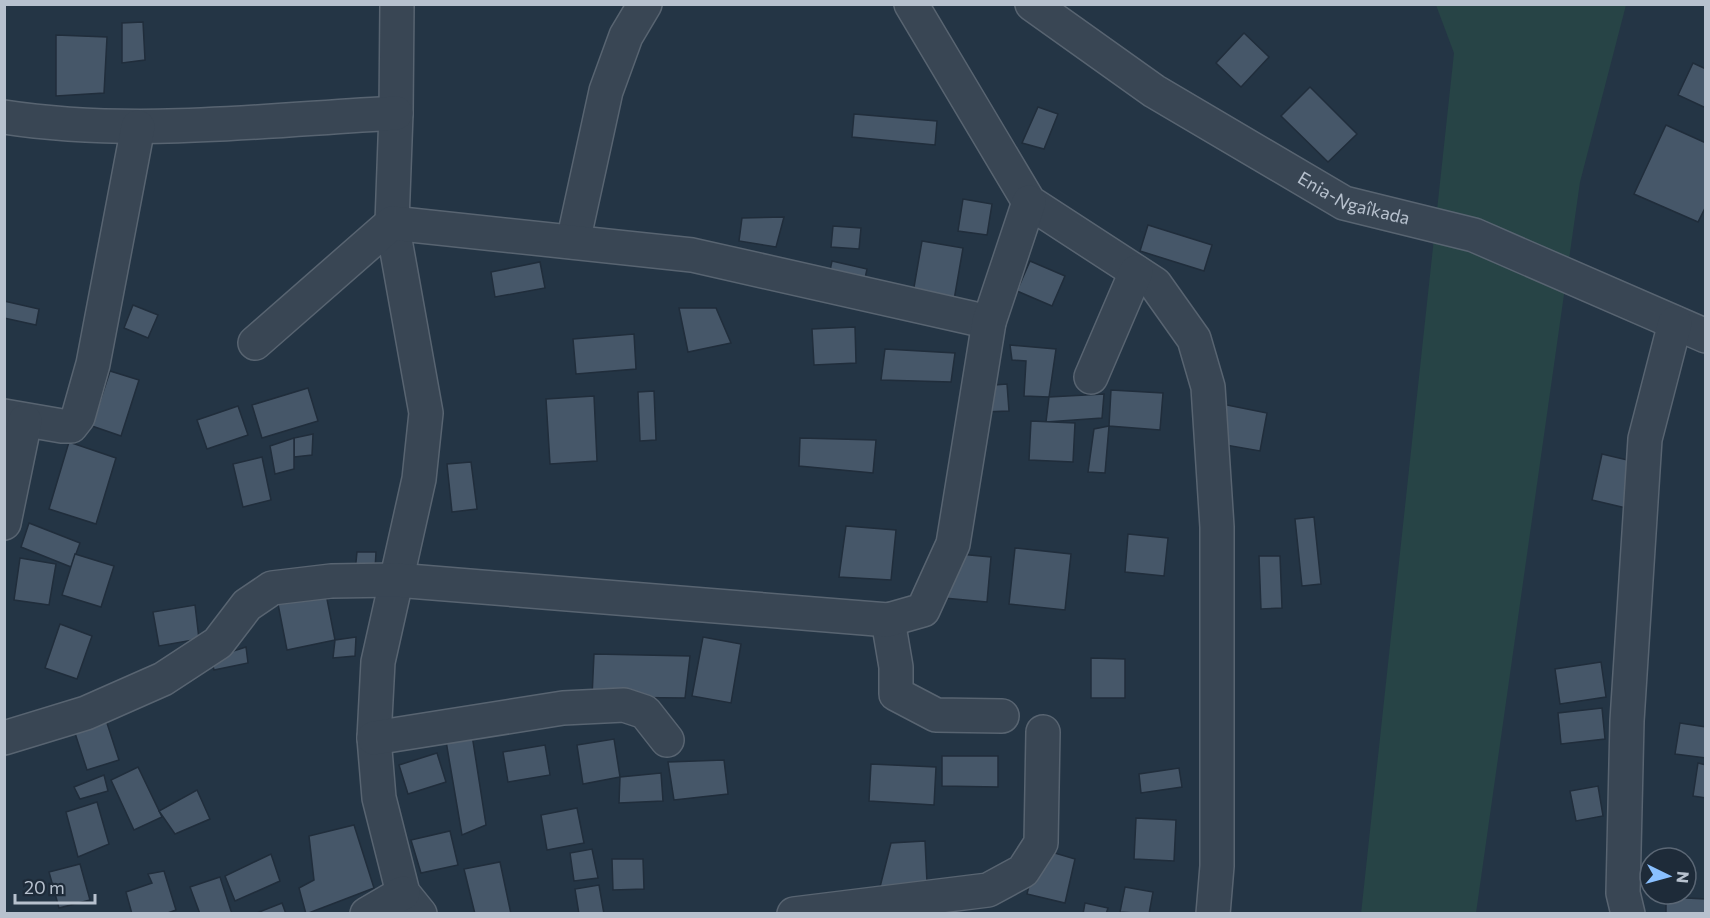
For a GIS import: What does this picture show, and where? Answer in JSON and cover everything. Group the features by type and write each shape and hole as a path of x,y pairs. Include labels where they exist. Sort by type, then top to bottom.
{"street":[{"path":"368,914 411,903 380,798 374,738 378,662 419,479 426,413 392,224 397,4"},
{"path":"573,242 606,91 626,36 645,4"},
{"path":"911,4 1029,202 1155,284 1194,339 1208,387 1217,527 1217,867 1213,914"},
{"name":"Enia-Ngaîkada","path":"1032,4 1154,91 1344,203 1474,235 1706,336"},
{"path":"4,117 38,122 138,128 396,113"},
{"path":"4,523 15,419 71,426 78,417 93,364 138,128"},
{"path":"4,738 86,713 163,679 218,643 247,605 272,588 331,581 396,580 888,620 923,610 953,544 989,322 1029,202"},
{"path":"255,343 392,224 692,255 989,322"},
{"path":"1091,377 1136,272"},
{"path":"1628,914 1623,893 1628,721 1645,439 1675,323"},
{"path":"888,620 896,667 896,694 936,715 1002,716"},
{"path":"374,738 563,708 624,705 645,712 667,740"},
{"path":"794,914 988,890 1023,871 1041,843 1043,732"}],"green space":[{"path":"1436,5 1626,5 1580,182 1476,913 1361,914 1454,53"}],"building":[{"path":"143,22 145,60 122,63 122,23"},
{"path":"1244,33 1269,57 1241,87 1216,63"},
{"path":"56,35 107,37 104,93 56,96"},
{"path":"1693,63 1706,69 1706,108 1678,95"},
{"path":"1310,87 1357,134 1328,162 1281,116"},
{"path":"1038,107 1058,114 1044,149 1022,143"},
{"path":"854,114 937,121 935,145 852,137"},
{"path":"1666,125 1706,143 1706,206 1698,222 1634,194"},
{"path":"963,199 992,204 987,235 958,231"},
{"path":"784,217 776,247 739,241 742,218"},
{"path":"1148,225 1212,245 1204,271 1140,251"},
{"path":"833,226 861,228 859,249 831,247"},
{"path":"922,241 963,248 954,300 913,293"},
{"path":"832,261 867,269 863,288 828,280"},
{"path":"1030,261 1065,276 1052,306 1017,291"},
{"path":"540,262 545,288 495,297 491,272"},
{"path":"4,301 39,309 36,325 4,318"},
{"path":"133,305 158,315 148,338 124,328"},
{"path":"679,308 716,308 731,343 688,352"},
{"path":"855,327 856,363 814,365 812,329"},
{"path":"634,334 636,369 576,374 573,339"},
{"path":"1010,345 1056,349 1049,397 1024,396 1026,361 1012,360"},
{"path":"885,349 955,353 951,382 881,380"},
{"path":"110,371 139,380 121,436 92,426"},
{"path":"1007,384 1009,411 982,412 981,386"},
{"path":"308,388 318,421 262,438 252,405"},
{"path":"1111,390 1163,393 1160,430 1109,426"},
{"path":"654,391 656,440 640,441 638,392"},
{"path":"1104,394 1102,418 1046,422 1049,397"},
{"path":"594,396 597,461 550,464 546,399"},
{"path":"1222,404 1267,413 1260,451 1214,443"},
{"path":"238,406 248,435 207,449 197,420"},
{"path":"1031,421 1075,423 1073,462 1029,460"},
{"path":"1109,426 1105,473 1088,472 1094,429"},
{"path":"313,434 312,455 294,457 294,438"},
{"path":"294,438 294,469 275,474 270,446"},
{"path":"800,438 876,440 873,473 799,466"},
{"path":"69,442 116,458 96,524 49,509"},
{"path":"1602,454 1636,462 1626,508 1592,500"},
{"path":"262,457 271,500 243,507 233,464"},
{"path":"471,462 477,509 452,512 447,464"},
{"path":"1314,517 1321,584 1302,586 1295,519"},
{"path":"29,523 80,543 71,567 21,547"},
{"path":"846,526 896,530 891,580 839,577"},
{"path":"1128,534 1168,538 1164,576 1125,572"},
{"path":"1015,548 1071,554 1065,610 1009,604"},
{"path":"357,552 376,552 375,570 355,572"},
{"path":"948,553 991,557 987,602 944,598"},
{"path":"75,554 114,566 101,607 62,595"},
{"path":"1259,556 1280,556 1282,608 1261,609"},
{"path":"20,558 56,564 49,605 14,600"},
{"path":"326,594 335,640 287,650 278,604"},
{"path":"195,605 199,639 159,646 153,612"},
{"path":"60,624 92,636 77,679 45,668"},
{"path":"356,637 355,656 333,658 335,640"},
{"path":"703,637 741,644 731,703 692,696"},
{"path":"246,647 248,663 214,670 211,658"},
{"path":"594,654 690,656 685,698 592,697"},
{"path":"1091,658 1125,659 1125,698 1091,698"},
{"path":"1601,662 1606,697 1560,704 1555,669"},
{"path":"1602,708 1605,739 1561,744 1558,713"},
{"path":"105,717 119,760 87,770 73,727"},
{"path":"1680,723 1706,727 1706,758 1675,754"},
{"path":"472,735 486,825 462,835 446,741"},
{"path":"614,739 620,777 583,784 577,745"},
{"path":"545,745 550,775 508,782 503,752"},
{"path":"437,753 446,782 408,794 399,765"},
{"path":"942,756 998,756 998,787 942,786"},
{"path":"724,760 728,794 674,800 668,762"},
{"path":"1698,763 1706,765 1706,798 1693,796"},
{"path":"871,764 936,767 934,805 869,801"},
{"path":"138,767 162,817 134,830 111,780"},
{"path":"1179,768 1182,787 1141,793 1139,774"},
{"path":"661,773 663,801 619,803 620,777"},
{"path":"104,775 108,791 80,799 74,787"},
{"path":"1598,786 1603,816 1576,821 1570,791"},
{"path":"197,790 210,819 175,834 159,811"},
{"path":"97,802 109,844 78,857 66,812"},
{"path":"577,808 584,843 547,850 541,815"},
{"path":"1136,818 1176,820 1174,861 1134,859"},
{"path":"354,825 374,888 306,914 299,888 314,880 309,836"},
{"path":"450,831 458,865 421,873 411,840"},
{"path":"925,841 927,883 880,887 891,843"},
{"path":"1038,848 1075,859 1065,903 1027,894"},
{"path":"592,849 598,878 574,881 570,853"},
{"path":"271,854 280,881 235,901 225,876"},
{"path":"612,859 643,859 644,889 613,890"},
{"path":"500,862 511,914 475,914 464,869"},
{"path":"80,864 90,900 59,908 49,872"},
{"path":"164,871 176,910 165,914 132,914 126,892 152,883 148,874"},
{"path":"220,877 232,914 200,914 190,887"},
{"path":"599,885 604,914 579,914 575,889"},
{"path":"1125,887 1153,892 1149,914 1120,912"},
{"path":"1698,899 1706,899 1706,914 1666,914 1666,906 1698,906"},
{"path":"282,903 286,914 254,914"},
{"path":"1085,903 1108,908 1106,914 1083,914"}]}
